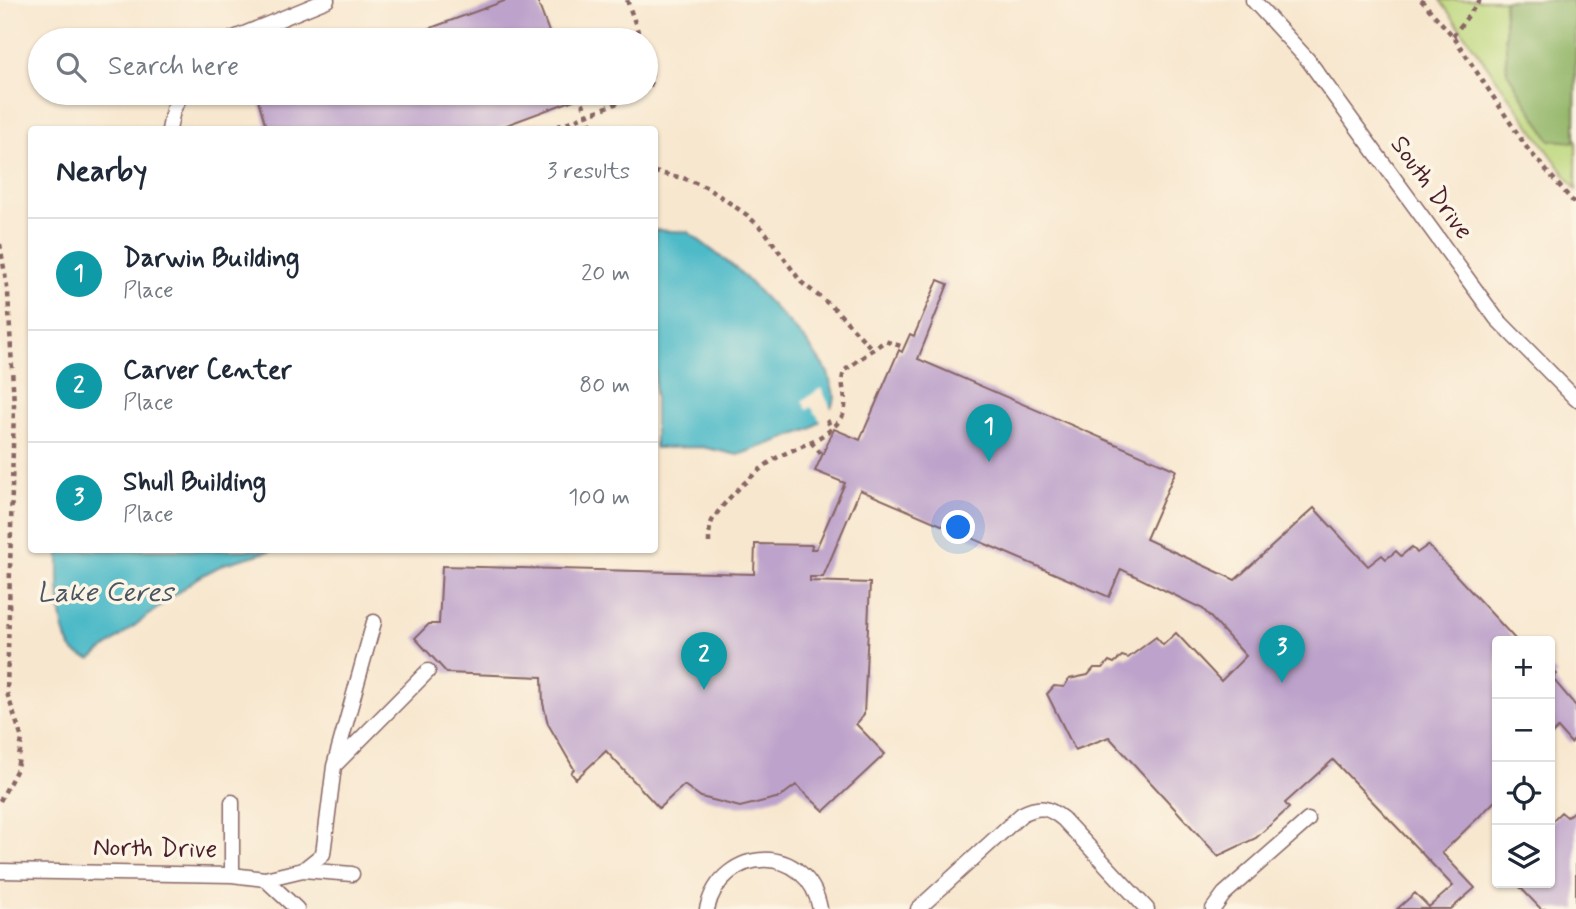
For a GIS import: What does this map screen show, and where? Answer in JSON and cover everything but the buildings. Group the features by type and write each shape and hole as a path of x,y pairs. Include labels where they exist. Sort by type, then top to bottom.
{"lane":[{"path":"258,28 327,0"},
{"name":"South Drive","path":"1252,0 1308,60 1496,318 1576,399"},
{"path":"170,126 176,105"},
{"path":"303,870 323,853 334,766 374,622"},
{"path":"334,766 428,671"},
{"path":"232,802 232,875"},
{"path":"918,909 1022,814 1037,807 1051,809 1063,819 1147,909"},
{"path":"1213,909 1224,894 1308,820"},
{"path":"707,909 715,886 722,877 740,864 761,859 782,863 801,874 814,890 820,909"},
{"path":"265,879 303,870 352,874"},
{"name":"North Drive","path":"0,871 232,875 265,879"},
{"path":"265,879 297,909"}],"path":[{"path":"627,0 637,28"},
{"path":"1422,0 1453,36 1527,148 1576,205"},
{"path":"1453,36 1480,0"},
{"path":"583,105 591,126"},
{"path":"558,126 611,105"},
{"path":"658,173 683,178 708,188 747,215 766,233 801,282 835,309 873,350"},
{"path":"0,244 8,293 14,405 7,693 22,739 17,769 0,801"},
{"path":"709,543 712,522 750,478 780,456 811,442 842,418 846,404 842,376 845,370 885,341 904,347"},
{"path":"827,420 831,427"},
{"path":"811,442 822,455"}],"green space":[{"path":"1440,0 1504,0 1507,72 1576,141 1576,190"},
{"path":"1504,0 1572,0 1576,12 1575,142 1550,140 1507,72"}],"water":[{"path":"658,230 688,232 738,270 806,341 828,373 835,398 828,414 811,429 738,455 702,447 658,448"},
{"name":"Lake Ceres","path":"59,553 263,553 224,564 197,578 91,659 74,651 67,640 60,601"}],"pier":[{"path":"821,388 833,412 822,423 811,407 807,410 802,401"}],"place":[{"name":"Darwin Building","path":"989,462"},
{"name":"Shull Building","path":"1282,683"},
{"name":"Carver Center","path":"704,690"}]}
